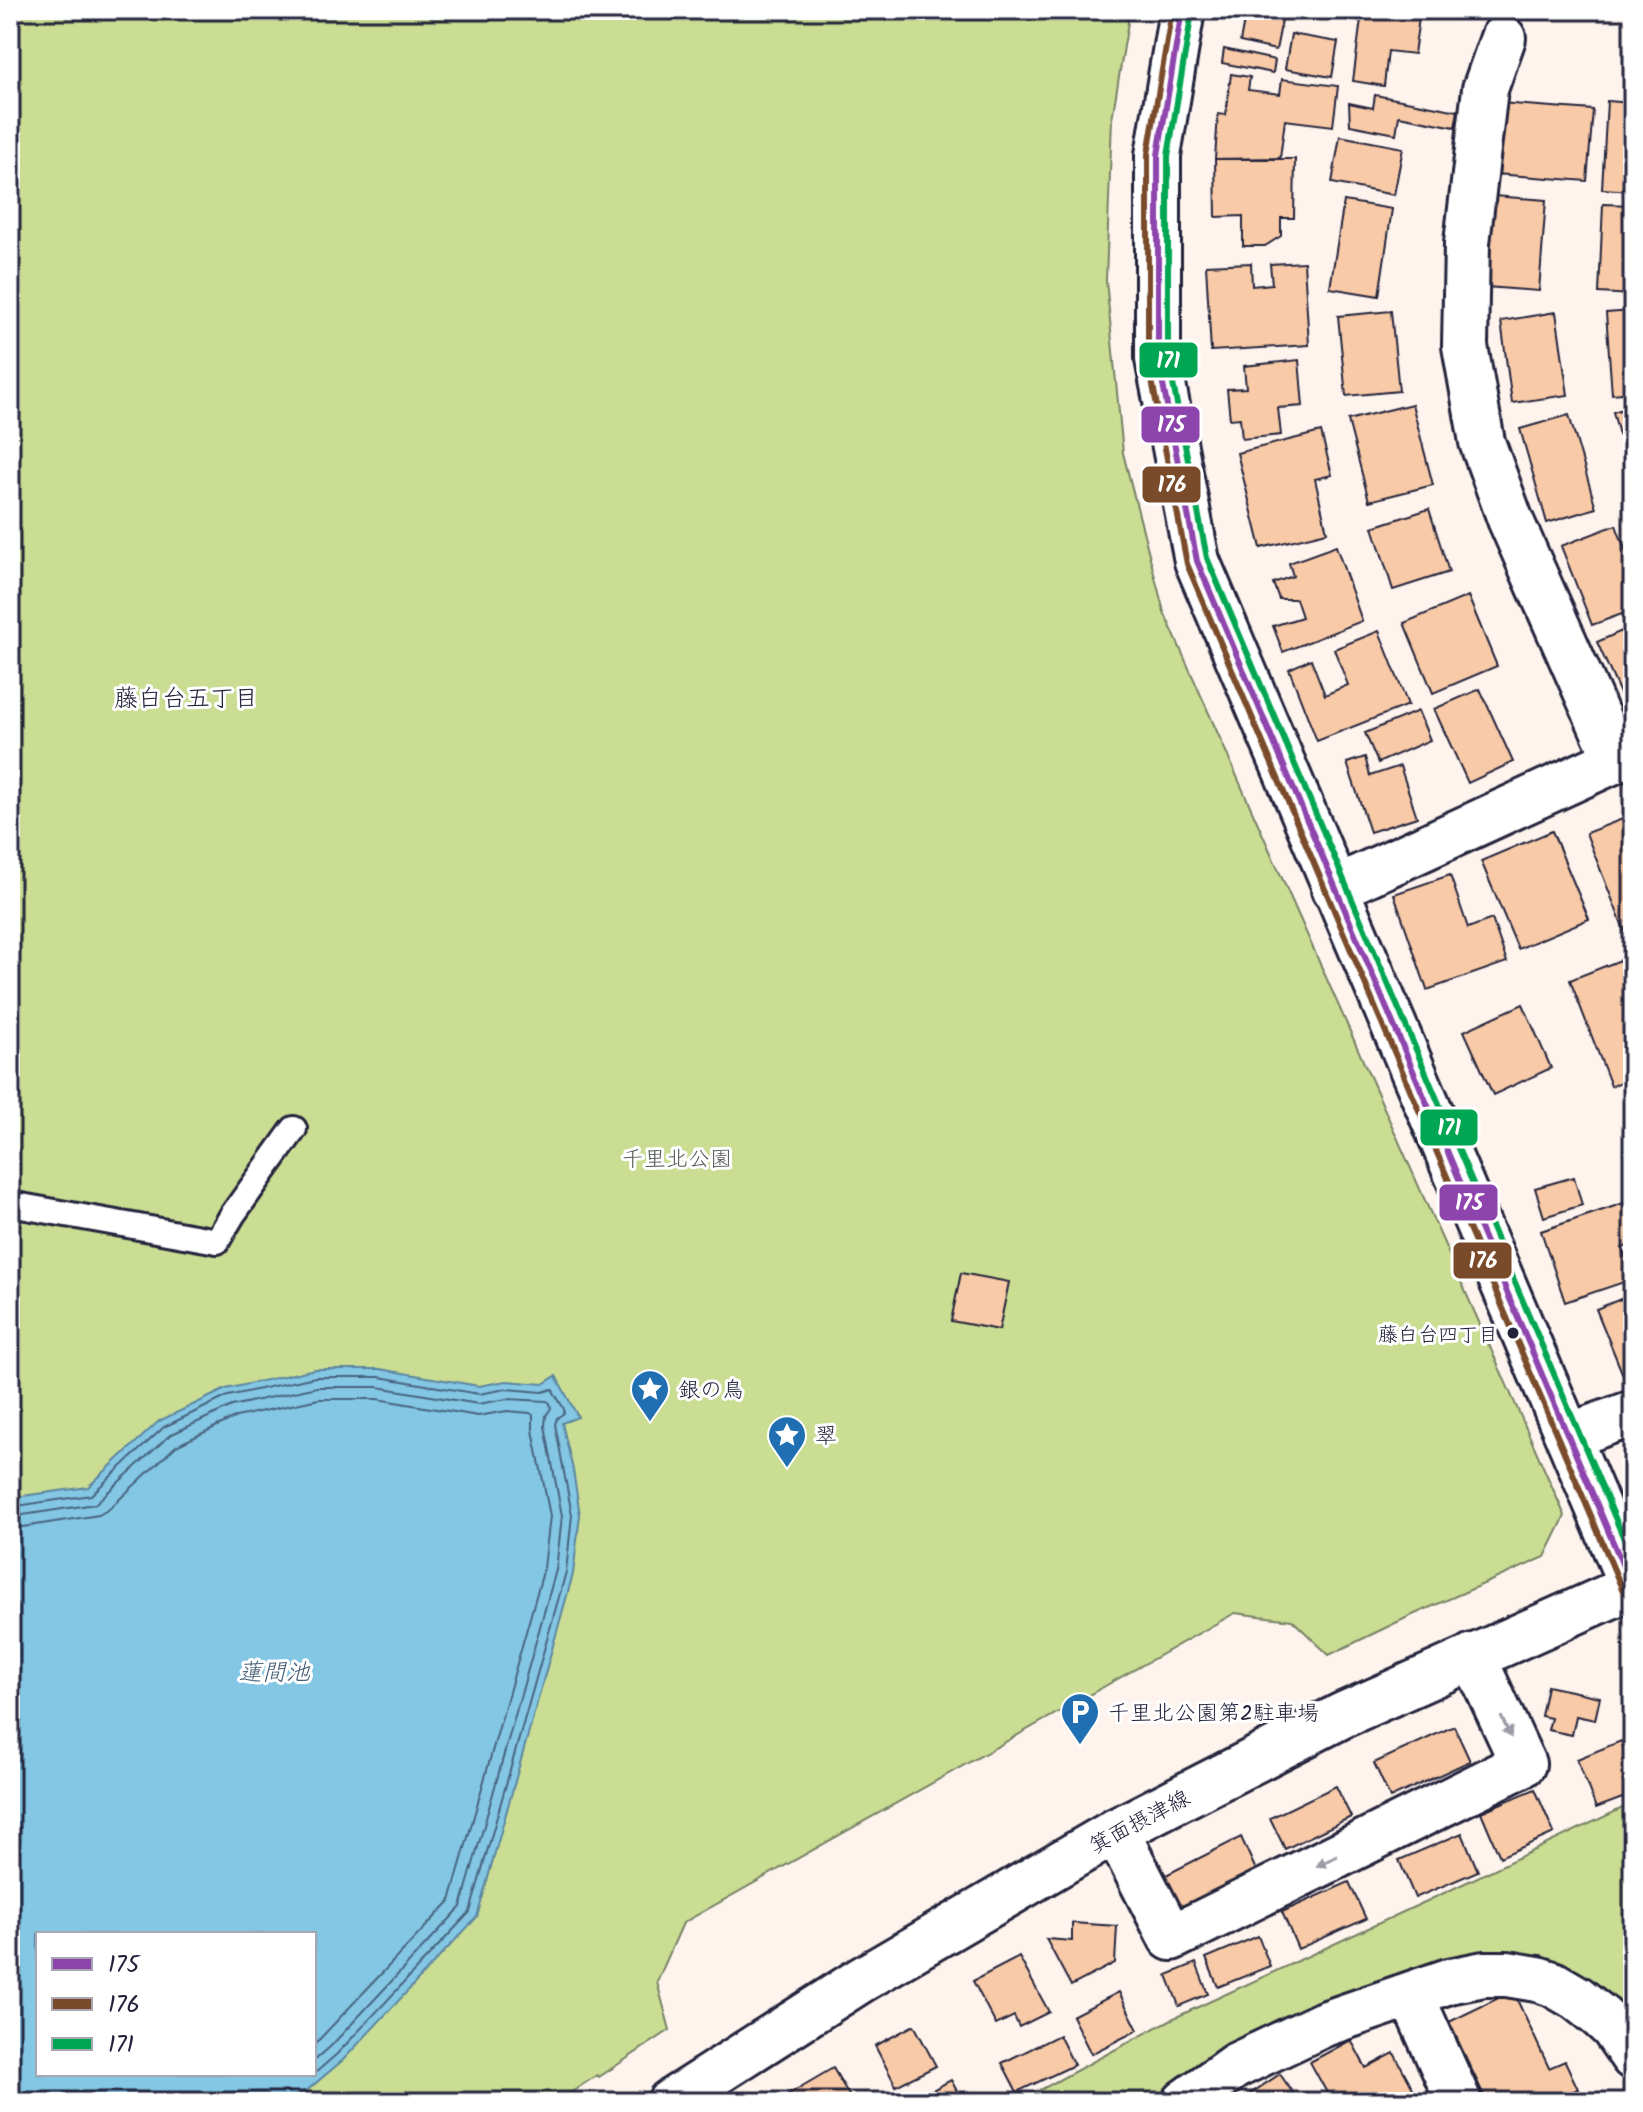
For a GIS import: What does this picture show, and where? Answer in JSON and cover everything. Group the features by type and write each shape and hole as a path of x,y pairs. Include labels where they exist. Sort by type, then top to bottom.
{"street":[{"path":"1182,10 1158,155 1158,359 1197,561 1633,1588"},
{"path":"1334,889 1625,755 1510,519 1482,442 1465,346 1467,243 1485,89 1503,38"},
{"path":"1569,1436 1633,1413"},
{"name":"箕面摂津線","path":"670,2102 861,1980 1116,1831 1343,1715 1633,1588"},
{"path":"1116,1831 1171,1938 1523,1764 1473,1656"},
{"path":"1185,2102 1235,2066 1311,2030 1449,1981 1484,1974 1545,1980 1577,1998 1601,2017 1613,2028 1633,2057"},
{"path":"1411,1995 1459,2102"}],"lane":[{"path":"10,1204 217,1241 294,1129"}],"green space":[{"name":"千里北公園","path":"10,10 1130,10 1112,119 1106,280 1123,453 1164,612 1565,1516 1545,1557 1329,1655 1292,1620 1235,1613 683,1923 657,1982 670,2030 557,2102 10,2102"},
{"path":"1633,1803 1633,2024 1625,2012 1566,1964 1488,1956 1404,1972 1319,2006 1229,2051 1146,2102 1018,2102 1172,2019"}],"water":[{"name":"蓮間池","path":"315,1369 380,1369 479,1386 506,1381 543,1384 556,1376 578,1417 562,1423 580,1515 573,1574 477,1917 343,2060 304,2093 274,2102 10,2102 10,1501 15,1497 88,1487 159,1421 226,1389"}],"building":[{"path":"1246,10 1284,10 1276,50 1240,42"},
{"path":"1362,11 1419,18 1414,54 1388,51 1384,86 1353,81"},
{"path":"1291,34 1338,42 1332,77 1285,69"},
{"path":"1224,49 1275,60 1273,73 1222,63"},
{"path":"1231,74 1250,77 1248,90 1280,94 1282,79 1338,86 1333,126 1285,120 1280,158 1215,159 1218,114 1226,115"},
{"path":"1375,95 1458,111 1455,127 1399,116 1396,134 1350,125 1349,103 1373,108"},
{"path":"1607,101 1633,103 1633,191 1602,189"},
{"path":"1500,103 1593,110 1587,181 1495,174"},
{"path":"1340,136 1403,148 1394,195 1332,183"},
{"path":"1215,159 1295,159 1294,218 1281,218 1281,236 1265,246 1243,246 1243,216 1216,217"},
{"path":"1494,196 1546,200 1539,291 1486,287"},
{"path":"1344,201 1392,209 1379,296 1330,288"},
{"path":"1603,204 1633,205 1633,295 1599,293"},
{"path":"1304,262 1309,345 1211,351 1206,265 1251,263 1252,286 1272,284 1270,264"},
{"path":"1391,311 1399,391 1346,396 1338,316"},
{"path":"1633,311 1633,392 1612,394 1606,313"},
{"path":"1556,312 1568,395 1512,403 1501,321"},
{"path":"1299,360 1303,406 1278,408 1281,435 1242,439 1240,418 1230,419 1227,389 1246,388 1244,366"},
{"path":"1412,404 1433,485 1369,501 1348,420"},
{"path":"1633,406 1633,488 1613,412"},
{"path":"1569,415 1596,508 1547,523 1520,429"},
{"path":"1321,432 1332,475 1315,479 1327,532 1261,548 1237,453"},
{"path":"1429,509 1449,572 1393,590 1373,527"},
{"path":"1616,525 1633,571 1633,610 1592,625 1561,546"},
{"path":"1336,546 1362,621 1283,652 1273,626 1302,617 1296,599 1279,599 1273,583 1293,576 1289,563"},
{"path":"1468,596 1497,666 1433,693 1404,623"},
{"path":"1633,626 1633,693 1622,698 1597,642"},
{"path":"1379,631 1408,705 1317,741 1289,669 1311,659 1325,695 1348,685 1334,649"},
{"path":"1480,689 1513,762 1468,783 1434,709"},
{"path":"1418,711 1430,740 1378,763 1365,733"},
{"path":"1365,757 1370,776 1400,766 1417,817 1370,832 1347,763"},
{"path":"1633,815 1633,928 1625,932 1586,833"},
{"path":"1552,831 1589,919 1518,949 1481,861"},
{"path":"1450,875 1468,928 1492,919 1507,962 1427,990 1394,894"},
{"path":"1633,955 1633,1078 1611,1086 1570,980"},
{"path":"1523,1004 1551,1068 1493,1095 1464,1031"},
{"path":"1574,1177 1582,1205 1544,1217 1535,1188"},
{"path":"1633,1200 1633,1244 1622,1248 1633,1279 1565,1302 1541,1231"},
{"path":"961,1273 1009,1282 999,1330 951,1321"},
{"path":"1633,1294 1633,1377 1625,1380 1596,1309"},
{"path":"1547,1686 1600,1697 1595,1720 1576,1716 1572,1735 1548,1730 1551,1718 1541,1716"},
{"path":"1454,1726 1470,1761 1390,1798 1374,1763"},
{"path":"1621,1741 1633,1773 1633,1794 1596,1808 1577,1759"},
{"path":"1336,1786 1351,1817 1285,1849 1270,1818"},
{"path":"1535,1789 1554,1833 1500,1857 1481,1812"},
{"path":"1462,1833 1478,1871 1415,1898 1399,1860"},
{"path":"1241,1837 1256,1870 1177,1910 1160,1878"},
{"path":"1349,1882 1366,1919 1298,1949 1282,1912"},
{"path":"1072,1923 1117,1926 1115,1963 1071,1986 1046,1939 1072,1941"},
{"path":"1258,1936 1270,1966 1218,1987 1206,1958"},
{"path":"1019,1957 1049,2012 1019,2027 1014,2016 996,2025 973,1981"},
{"path":"1196,1963 1208,1994 1179,2006 1167,1975"},
{"path":"1513,1991 1549,2068 1565,2061 1578,2089 1550,2102 1487,2102 1449,2022"},
{"path":"1119,1992 1138,2030 1091,2054 1072,2016"},
{"path":"914,2025 936,2066 896,2086 875,2046"},
{"path":"1059,2035 1074,2065 1017,2092 1002,2063"},
{"path":"1351,2040 1366,2068 1394,2053 1416,2094 1401,2102 1332,2102 1310,2062"},
{"path":"833,2068 853,2102 791,2102 787,2095"},
{"path":"1280,2074 1299,2102 1238,2102"},
{"path":"951,2080 963,2102 910,2102"}],"transit line":[{"name":"176","path":"1172,10 1148,154 1148,359 1187,564 1623,1591"},
{"name":"175","path":"1182,10 1158,155 1158,359 1197,561 1632,1587"},
{"name":"171","path":"1192,12 1168,156 1168,358 1207,558 1633,1560"}],"place":[{"name":"藤白台四丁目","path":"1513,1333"},
{"name":"銀の鳥","path":"650,1423"},
{"name":"翠","path":"787,1469"},
{"name":"千里北公園第2駐車場","path":"1080,1746"}],"district":[{"name":"藤白台五丁目","path":"186,698"}]}
